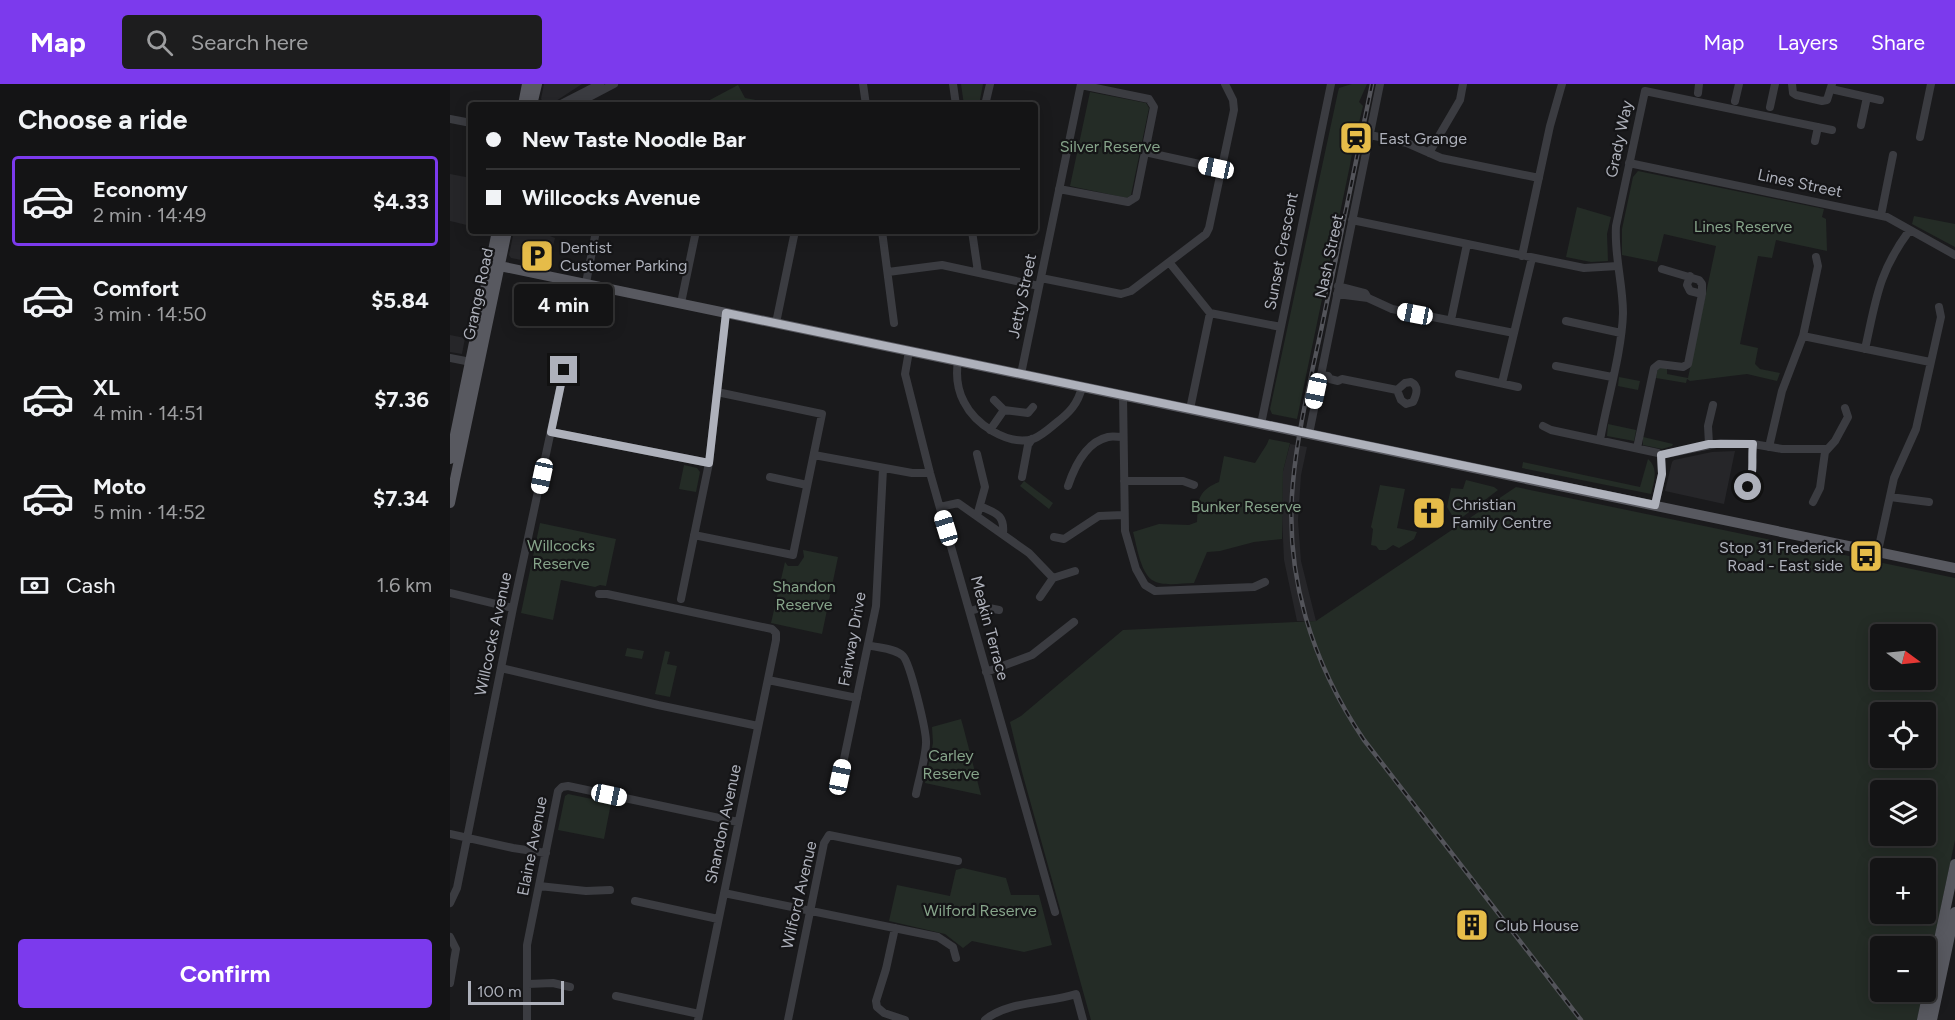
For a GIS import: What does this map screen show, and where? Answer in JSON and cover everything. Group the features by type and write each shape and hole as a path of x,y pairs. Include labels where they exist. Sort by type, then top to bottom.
{"main road":[{"path":"525,102 533,87"},
{"path":"532,102 533,87"},
{"path":"533,87 537,102"},
{"name":"Grange Road","path":"495,265 497,234"},
{"name":"Grange Road","path":"450,459 495,265 506,234"},
{"path":"495,265 1955,568"},
{"name":"Grange Road","path":"450,503 474,363"},
{"path":"1926,1020 1955,864"},
{"path":"1926,1020 1955,912"}],"street":[{"path":"565,102 600,84"},
{"path":"580,102 614,84"},
{"path":"863,84 866,102"},
{"path":"953,84 956,102"},
{"path":"986,102 990,84"},
{"path":"1059,189 1128,202 1136,197 1154,107 1149,99 1081,84"},
{"name":"Jetty Street","path":"1021,374 1081,84"},
{"path":"888,272 942,265 1121,294 1131,291 1206,234 1209,228 1234,110 1233,100 1225,84"},
{"name":"Sunset Crescent","path":"1261,423 1331,84"},
{"name":"Nash Street","path":"1309,434 1324,375 1337,290 1380,84"},
{"path":"1429,153 1460,100 1463,84"},
{"path":"1522,256 1550,126 1562,84"},
{"path":"1735,101 1739,84"},
{"path":"1770,107 1774,84"},
{"path":"1792,84 1793,93 1796,95 1822,101 1827,100 1831,87 1880,100"},
{"path":"1920,137 1931,84"},
{"name":"Grady Way","path":"1600,440 1621,333 1622,297 1615,242 1616,226 1646,91 1832,130"},
{"path":"1861,125 1868,97"},
{"path":"450,119 468,122"},
{"path":"1815,141 1818,127"},
{"path":"1370,135 1407,143 1441,158 1539,178"},
{"path":"1145,152 1222,169"},
{"path":"1881,215 1893,154"},
{"name":"Lines Street","path":"1629,163 1881,215 1955,255"},
{"path":"1352,219 1590,269 1618,266"},
{"path":"1866,349 1878,289 1884,272 1909,231"},
{"path":"586,284 596,234"},
{"path":"681,303 695,234"},
{"path":"776,323 794,234"},
{"path":"882,234 894,323"},
{"path":"972,234 978,272"},
{"path":"1451,320 1467,244"},
{"path":"1769,447 1782,391 1803,336 1818,266 1816,257"},
{"path":"1502,384 1532,258"},
{"path":"1169,262 1210,313 1281,327"},
{"path":"1637,448 1654,368 1659,364 1683,368 1688,364 1702,294 1693,293 1688,288 1690,276 1662,269"},
{"path":"1337,290 1365,293 1368,298 1392,309 1514,333"},
{"path":"1878,551 1894,478 1916,428 1941,317 1939,307"},
{"path":"681,599 709,463 726,313"},
{"path":"1190,409 1210,313"},
{"path":"1566,321 1621,333"},
{"path":"1803,336 1930,362"},
{"name":"Meakin Terrace","path":"909,351 905,374 930,473 1055,912"},
{"path":"450,358 474,363"},
{"path":"958,361 957,376 964,403 990,430 1011,438 1032,439 1044,433 1070,411 1078,400 1082,387"},
{"path":"1556,366 1612,377"},
{"name":"Willcocks Avenue","path":"450,903 457,888 564,370"},
{"path":"1459,374 1518,387"},
{"path":"1324,375 1338,381 1342,379 1397,390"},
{"path":"694,535 793,555 822,414 717,392"},
{"path":"1123,395 1123,515 1129,550 1145,585 1152,591 1254,588 1264,582"},
{"path":"994,400 1004,410 1028,413 1033,407"},
{"path":"1709,444 1708,426 1713,405"},
{"path":"1813,502 1820,488 1827,449 1835,441 1848,417 1845,408"},
{"path":"990,430 1004,410"},
{"path":"1543,426 1551,430 1661,455 1709,444 1753,444 1782,450 1827,449"},
{"path":"551,432 709,463"},
{"path":"1068,486 1074,470 1087,451 1107,437 1123,437"},
{"path":"1022,477 1032,439"},
{"path":"1748,487 1753,474 1751,457 1753,444"},
{"path":"977,454 985,487 977,516"},
{"path":"814,455 912,474 930,473"},
{"path":"1655,505 1662,474 1661,455"},
{"name":"Fairway Drive","path":"840,777 876,606 883,469"},
{"path":"770,477 807,485"},
{"path":"1124,481 1181,481 1194,485"},
{"path":"1890,497 1929,502"},
{"path":"940,507 958,503 1029,553 1053,578"},
{"path":"980,506 998,514 1004,525 1003,534"},
{"path":"1054,537 1064,539 1099,516 1123,515"},
{"path":"1040,597 1053,578 1075,572"},
{"path":"450,593 513,608"},
{"name":"Shandon Avenue","path":"599,594 771,629 776,633 698,1017"},
{"path":"970,611 984,607 999,610"},
{"path":"986,672 1032,654 1074,622"},
{"path":"868,645 896,652 903,656 909,667 925,731 926,744 916,794"},
{"path":"501,668 758,726"},
{"path":"768,680 857,698"},
{"name":"Elaine Avenue","path":"527,1020 527,945 558,791 562,787 568,786 738,822"},
{"path":"450,834 546,853"},
{"name":"Wilford Avenue","path":"788,1020 824,843 829,836 835,835 958,861"},
{"path":"539,886 586,891 610,890"},
{"path":"724,893 938,937 953,947 956,958"},
{"path":"635,901 718,919"},
{"path":"895,928 876,1001 877,1007 884,1013 905,1020"},
{"path":"450,937 456,954 450,983"},
{"path":"528,984 553,983 570,987"},
{"path":"985,1020 993,1014 1015,1007 1076,994 1083,1020"},
{"path":"616,996 698,1017"}],"shaded area":[{"path":"544,84 582,84 556,102 543,102 541,99"},
{"path":"450,174 468,177 468,225 450,221"},
{"path":"513,234 550,234 555,238 548,265 511,258 509,255"},
{"path":"450,335 465,338 462,354 450,352"},
{"path":"1290,444 1307,447 1301,475 1298,521 1301,561 1316,621 1297,621 1284,560 1283,471"},
{"path":"1735,451 1724,504 1665,491 1674,460 1712,452"}],"green space":[{"path":"961,84 983,84 980,102 964,102"},
{"path":"1352,84 1367,84 1359,102 1363,106 1357,131 1353,134 1351,142 1353,148 1350,165 1297,419 1272,414 1270,409 1338,92 1339,88"},
{"path":"738,85 745,98 756,100 755,102 706,102"},
{"name":"Silver Reserve","path":"1090,92 1146,103 1149,108 1131,195 1127,198 1070,186"},
{"name":"Lines Reserve","path":"1638,171 1824,209 1822,217 1826,219 1827,251 1776,240 1772,258 1758,256 1740,344 1758,348 1755,364 1760,369 1780,373 1777,381 1747,374 1690,381 1687,379 1686,383 1656,378 1658,368 1667,368 1667,374 1688,378 1716,246 1664,234 1657,262 1622,255 1622,229 1633,177"},
{"path":"1577,207 1611,217 1607,234 1608,261 1591,262 1566,257"},
{"path":"1914,216 1955,224 1955,247 1912,224"},
{"path":"1619,377 1640,381 1638,390 1618,386"},
{"path":"1608,424 1636,430 1634,441 1607,436"},
{"path":"1643,437 1673,444 1662,449 1643,445"},
{"name":"Bunker Reserve","path":"1269,439 1290,443 1283,471 1282,539 1254,542 1207,552 1194,583 1167,584 1152,580 1142,565 1133,532 1159,524 1189,525 1197,522 1200,498 1206,489 1219,482 1224,456 1255,463"},
{"path":"1648,459 1655,471 1651,494 1522,468 1523,462 1640,487"},
{"path":"684,465 697,468 700,472 696,492 679,489"},
{"path":"1466,480 1498,490 1456,522 1447,507 1451,488 1463,489"},
{"path":"1024,481 1053,503 1049,509 1020,486"},
{"path":"1380,485 1405,489 1397,528 1417,532 1414,539 1399,548 1393,545 1386,550 1379,550 1376,546 1371,545 1373,529 1371,527"},
{"path":"1516,487 1955,578 1955,840 1935,936 1870,936 1870,1002 1921,1002 1917,1020 1091,1020 1010,722 1021,716 1123,630 1316,621"},
{"name":"Willcocks Reserve","path":"540,523 616,539 606,586 595,587 561,580 553,620 521,613"},
{"name":"Shandon Reserve","path":"803,550 838,557 822,634 771,623 785,562 788,566 798,566 804,557"},
{"path":"627,648 644,651 642,659 625,656"},
{"path":"665,651 670,652 667,664 677,666 670,697 655,694"},
{"name":"Carley Reserve","path":"961,719 981,795 925,783 933,743 932,727"},
{"path":"568,794 611,803 604,839 558,830 565,796"},
{"name":"Wilford Reserve","path":"963,868 1006,878 1011,895 1039,895 1052,945 1024,952 972,941 963,948 945,934 889,921 897,885 950,896 956,870"}],"railway":[{"path":"1372,84 1298,441 1291,517 1298,584 1316,649 1346,711 1364,740 1581,1020"}],"place":[{"name":"East Grange","path":"1356,138"},
{"name":"Dentist Customer Parking","path":"537,256"},
{"name":"Christian Family Centre","path":"1429,513"},
{"name":"Stop 31 Frederick Road - East side","path":"1866,556"},
{"name":"Club House","path":"1472,925"}],"route":[{"path":"564,370 551,432 709,463 726,313 1655,505 1662,474 1661,455 1709,444 1753,444 1751,457 1753,474 1748,487"}]}
